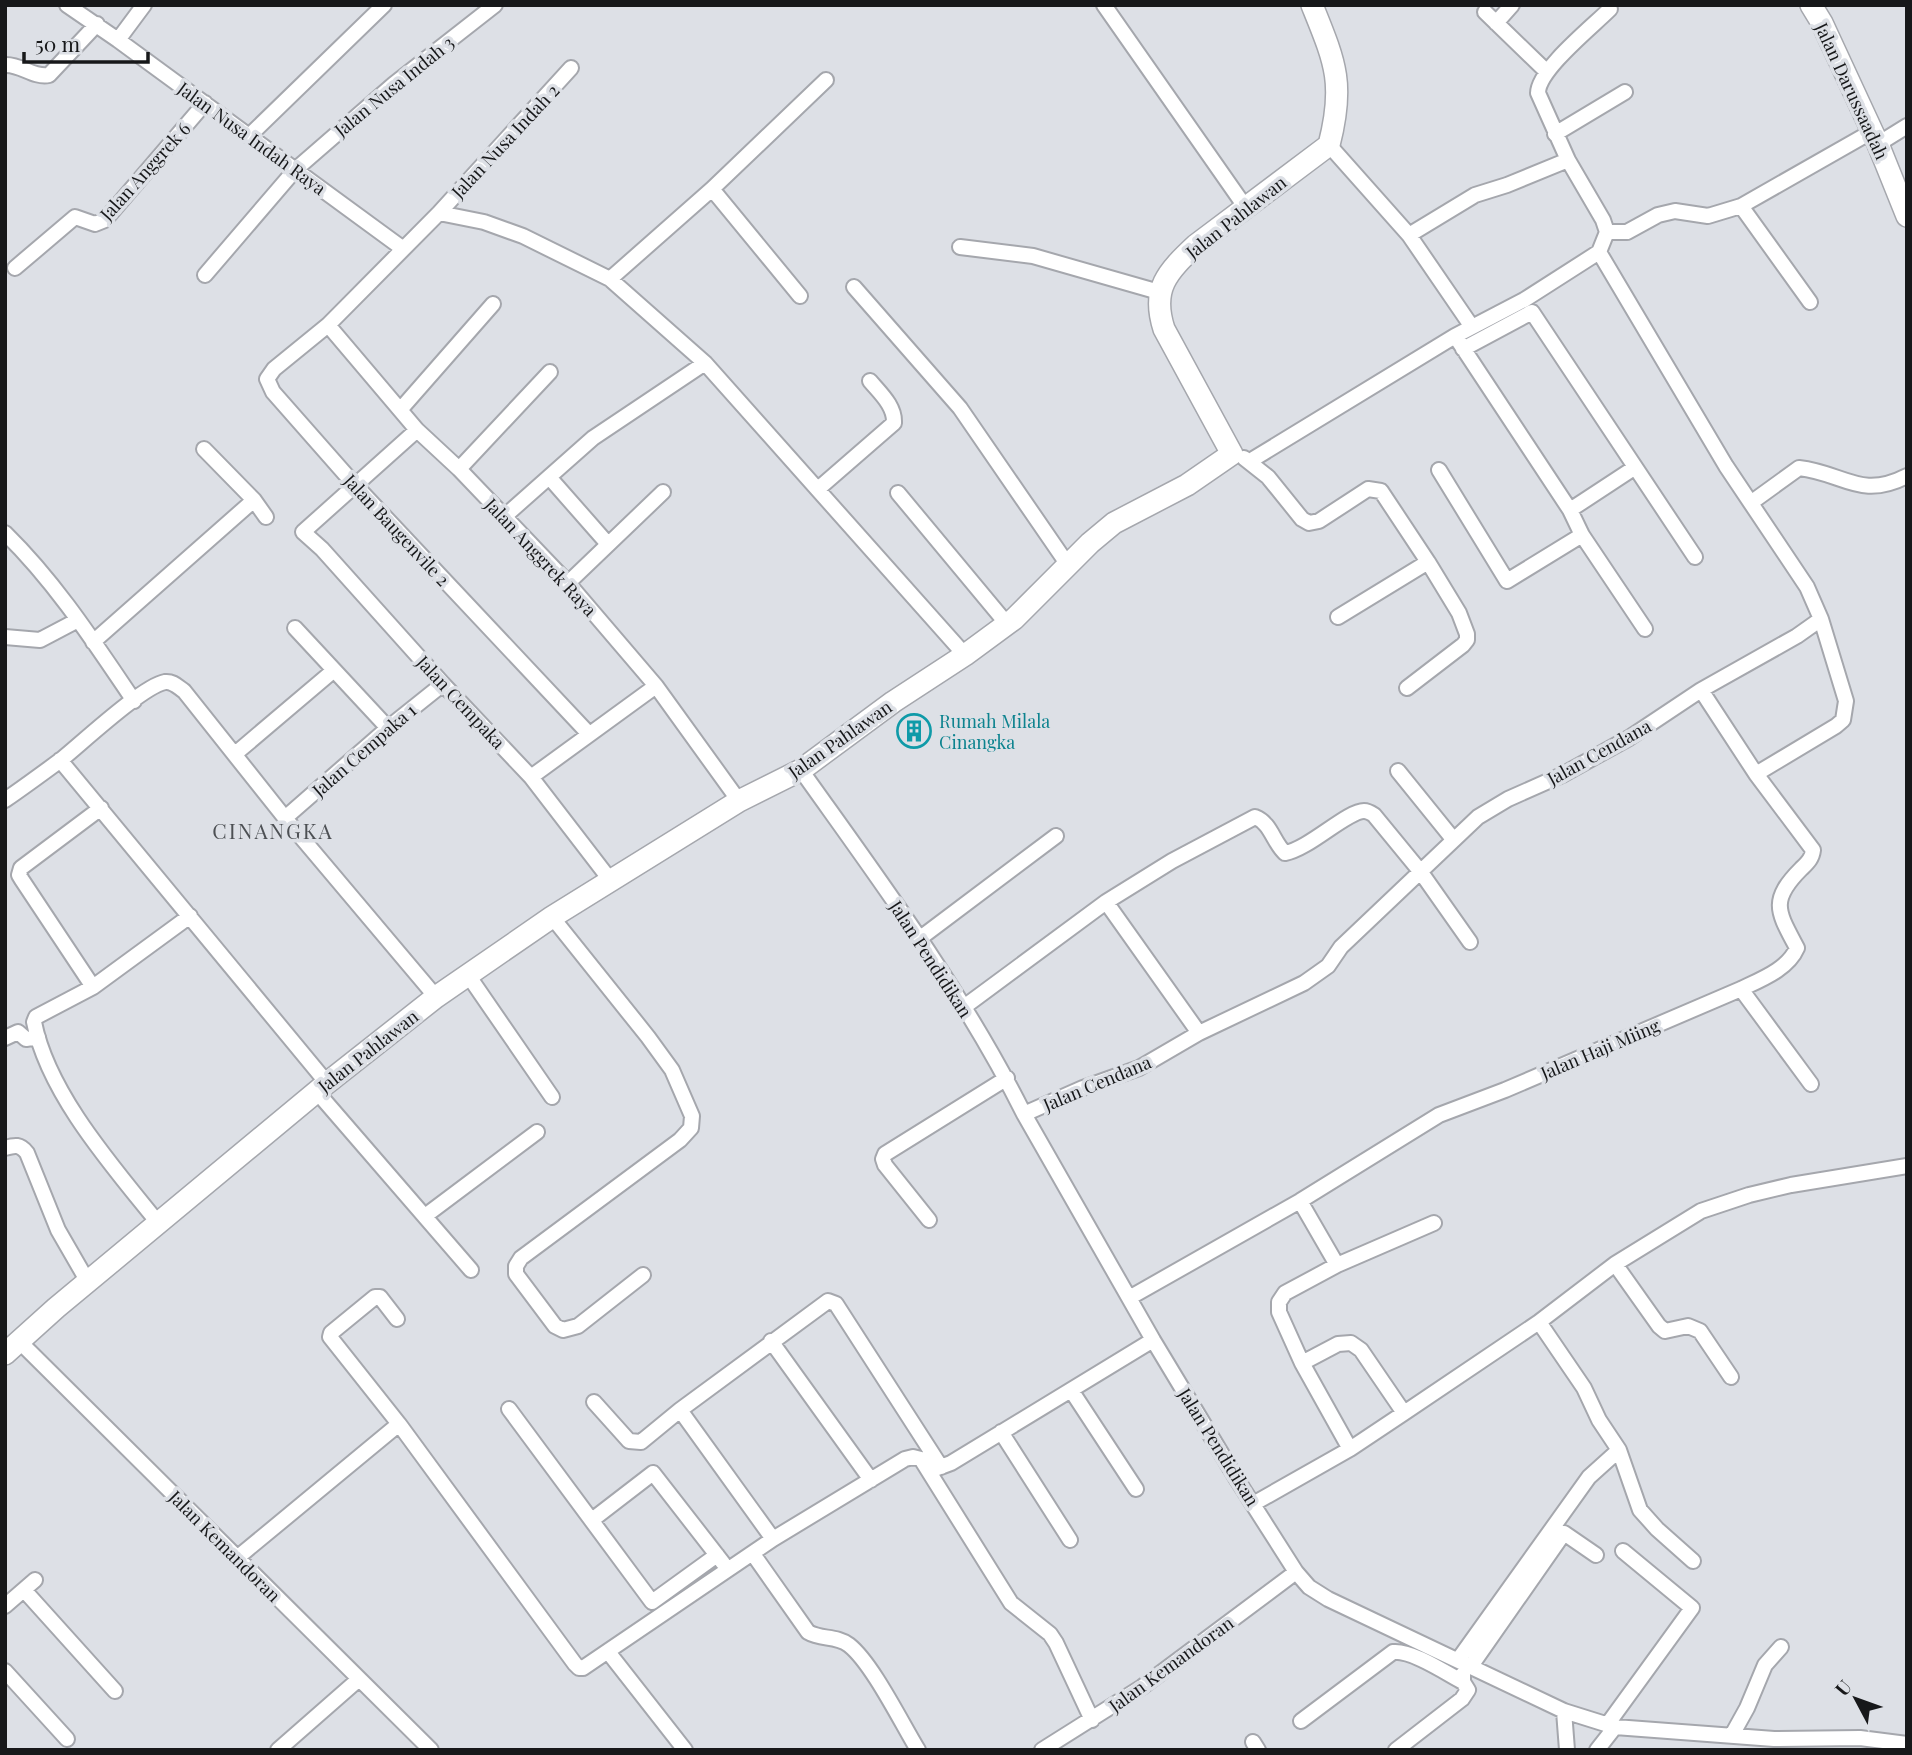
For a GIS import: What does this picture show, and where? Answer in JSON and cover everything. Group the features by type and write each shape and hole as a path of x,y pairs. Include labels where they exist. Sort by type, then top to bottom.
{"street":[{"name":"Jalan Nusa Indah Raya","path":"67,5 97,24 402,248"},
{"path":"118,40 144,5"},
{"path":"248,136 384,5"},
{"name":"Jalan Nusa Indah 3","path":"205,275 295,170 394,84 495,5"},
{"path":"1104,5 1246,208"},
{"path":"1312,5 1334,61 1338,85 1329,145 1409,235 1472,327"},
{"path":"1496,23 1512,5"},
{"name":"Jalan Darussaadah","path":"1811,5 1822,23 1907,216"},
{"path":"1459,343 1472,327 1524,300 1599,252 1607,232 1603,220 1568,160 1538,93 1540,79 1546,71 1610,9"},
{"path":"1485,12 1546,71"},
{"path":"5,65 22,67 43,76 48,75 97,24"},
{"name":"Jalan Nusa Indah 2","path":"328,325 439,213 571,68"},
{"path":"610,279 712,189 826,80"},
{"path":"1555,134 1625,92"},
{"name":"Jalan Anggrek 6","path":"15,268 75,217 95,224 105,220 205,103"},
{"path":"1607,232 1627,232 1658,215 1675,211 1708,216 1741,206 1874,138 1907,126"},
{"name":"Jalan Pahlawan","path":"1159,292 1177,262 1329,145"},
{"path":"1409,235 1475,195 1568,160"},
{"path":"712,189 800,296"},
{"path":"1741,206 1810,302"},
{"path":"439,213 484,222 523,236 610,279 705,363 965,655"},
{"path":"960,247 1033,256 1159,292 1158,310 1164,329 1241,458 1268,477 1301,519 1309,523 1319,522 1368,489 1381,491 1459,613 1467,634 1467,640 1407,688"},
{"path":"1599,252 1726,466 1807,587 1821,619 1846,701 1843,720 1836,726 1756,774"},
{"path":"854,287 960,408 1068,565"},
{"path":"400,410 494,304"},
{"path":"1241,458 1459,343 1532,312 1695,557"},
{"name":"Jalan Anggrek Raya","path":"328,325 417,430 459,469 568,583 656,686 739,801"},
{"name":"Jalan Baugenvile 2","path":"328,325 274,369 267,379 273,392 354,484 589,734"},
{"path":"1459,343 1645,629"},
{"path":"505,516 593,438 705,363"},
{"path":"459,469 550,372"},
{"path":"818,489 894,423 894,415 887,402 870,381"},
{"path":"354,484 417,430"},
{"path":"204,449 254,500 266,517"},
{"name":"Jalan Pahlawan","path":"13,1348 322,1087 436,998 552,917 739,801 801,770 1025,610 1090,543 1114,523 1241,458"},
{"path":"1570,510 1634,468"},
{"path":"1752,502 1799,468 1868,487 1888,485 1907,475"},
{"path":"1439,470 1507,581 1582,535"},
{"path":"549,477 607,543"},
{"name":"Jalan Cempaka","path":"354,484 303,532 322,549 530,777 611,881"},
{"path":"568,583 663,492"},
{"path":"898,493 1007,624"},
{"path":"93,642 254,500"},
{"path":"5,533 11,549 45,576 134,701"},
{"path":"1338,617 1428,562"},
{"name":"Jalan Cendana","path":"1024,1114 1083,1088 1139,1068 1199,1033 1304,983 1328,966 1341,947 1478,817 1629,738 1701,690 1797,636 1821,619"},
{"path":"5,637 40,640 78,620"},
{"path":"295,628 388,728"},
{"path":"235,754 333,671"},
{"path":"5,800 155,686 167,681 173,683 184,691 285,818 436,998"},
{"name":"Jalan Cempaka 1","path":"285,818 443,684"},
{"path":"530,777 656,686"},
{"name":"Jalan Haji Miing","path":"1129,1297 1300,1201 1438,1115 1505,1090 1741,989 1774,972 1793,957 1797,948 1781,918 1781,896 1786,884 1813,855 1813,850 1756,774 1701,690"},
{"path":"60,760 190,916 322,1087 471,1270"},
{"name":"Jalan Pendidikan","path":"801,770 964,1007 1007,1078 1024,1114 1153,1340 1253,1504 1296,1572 1309,1587 1328,1599 1463,1663 1549,1697 1564,1711 1611,1726 1732,1735 1778,1744 1860,1738 1907,1744"},
{"path":"1398,771 1453,839"},
{"path":"93,987 19,875 21,868 101,808"},
{"path":"964,1007 1106,902 1172,861 1255,817 1264,822 1285,853 1301,848 1355,814 1368,811 1420,871 1470,942"},
{"path":"919,939 1056,836"},
{"path":"1106,902 1199,1033"},
{"path":"159,1224 123,1180 69,1105 45,1058 34,1022 36,1017 93,987 190,916"},
{"path":"552,917 649,1037 672,1070 692,1116 691,1128 680,1140 521,1258 516,1266 516,1275 555,1326 563,1330 579,1326 643,1275"},
{"path":"468,975 552,1097"},
{"path":"1741,989 1811,1084"},
{"path":"5,1038 18,1032 26,1039 38,1037"},
{"path":"929,1220 885,1165 885,1154 1007,1078"},
{"path":"425,1216 537,1132"},
{"path":"5,1148 16,1145 23,1147 58,1230 88,1282"},
{"path":"1253,1504 1350,1449 1539,1322 1615,1264 1683,1221 1719,1205 1790,1185 1907,1166"},
{"path":"1300,1201 1337,1265"},
{"path":"1350,1449 1302,1363 1279,1312 1279,1302 1285,1293 1337,1265 1434,1223"},
{"path":"1615,1264 1659,1326 1665,1331 1688,1326 1700,1331 1731,1377"},
{"path":"397,1319 380,1297 375,1297 331,1333 330,1337 399,1424 579,1668 609,1653 773,1539 871,1479 913,1457 934,1469"},
{"path":"594,1402 629,1441 641,1442 828,1301 836,1304 1011,1603 1050,1634 1056,1643 1092,1720"},
{"path":"1539,1322 1584,1388 1599,1420 1619,1450 1640,1510 1693,1561"},
{"path":"934,1469 951,1463 1153,1340"},
{"path":"771,1342 871,1479"},
{"path":"1302,1363 1338,1344 1351,1343 1362,1350 1404,1413"},
{"name":"Jalan Kemandoran","path":"13,1348 237,1558 431,1750"},
{"path":"1071,1390 1136,1489"},
{"path":"509,1409 652,1602 717,1555"},
{"path":"680,1410 773,1539"},
{"path":"237,1558 399,1424"},
{"path":"1001,1433 1070,1540"},
{"path":"1395,1750 1462,1699 1468,1690 1464,1682 1463,1663 1589,1477 1619,1450"},
{"path":"592,1520 653,1473 729,1570"},
{"path":"1463,1663 1564,1533 1596,1555"},
{"path":"1597,1750 1692,1608 1623,1551"},
{"path":"752,1554 808,1632 816,1637 839,1639 864,1660 918,1750"},
{"name":"Jalan Kemandoran","path":"1042,1750 1142,1687 1296,1572"},
{"path":"5,1606 35,1580"},
{"path":"24,1590 115,1691"},
{"path":"1732,1735 1765,1665 1781,1647"},
{"path":"1301,1721 1393,1652 1399,1651 1415,1657 1464,1682"},
{"path":"609,1653 685,1750"},
{"path":"5,1671 67,1739"},
{"path":"278,1750 359,1679"},
{"path":"1564,1711 1567,1750"}],"place":[{"name":"Rumah Milala Cinangka","path":"914,731"}],"district":[{"name":"CINANGKA","path":"273,830"}]}
